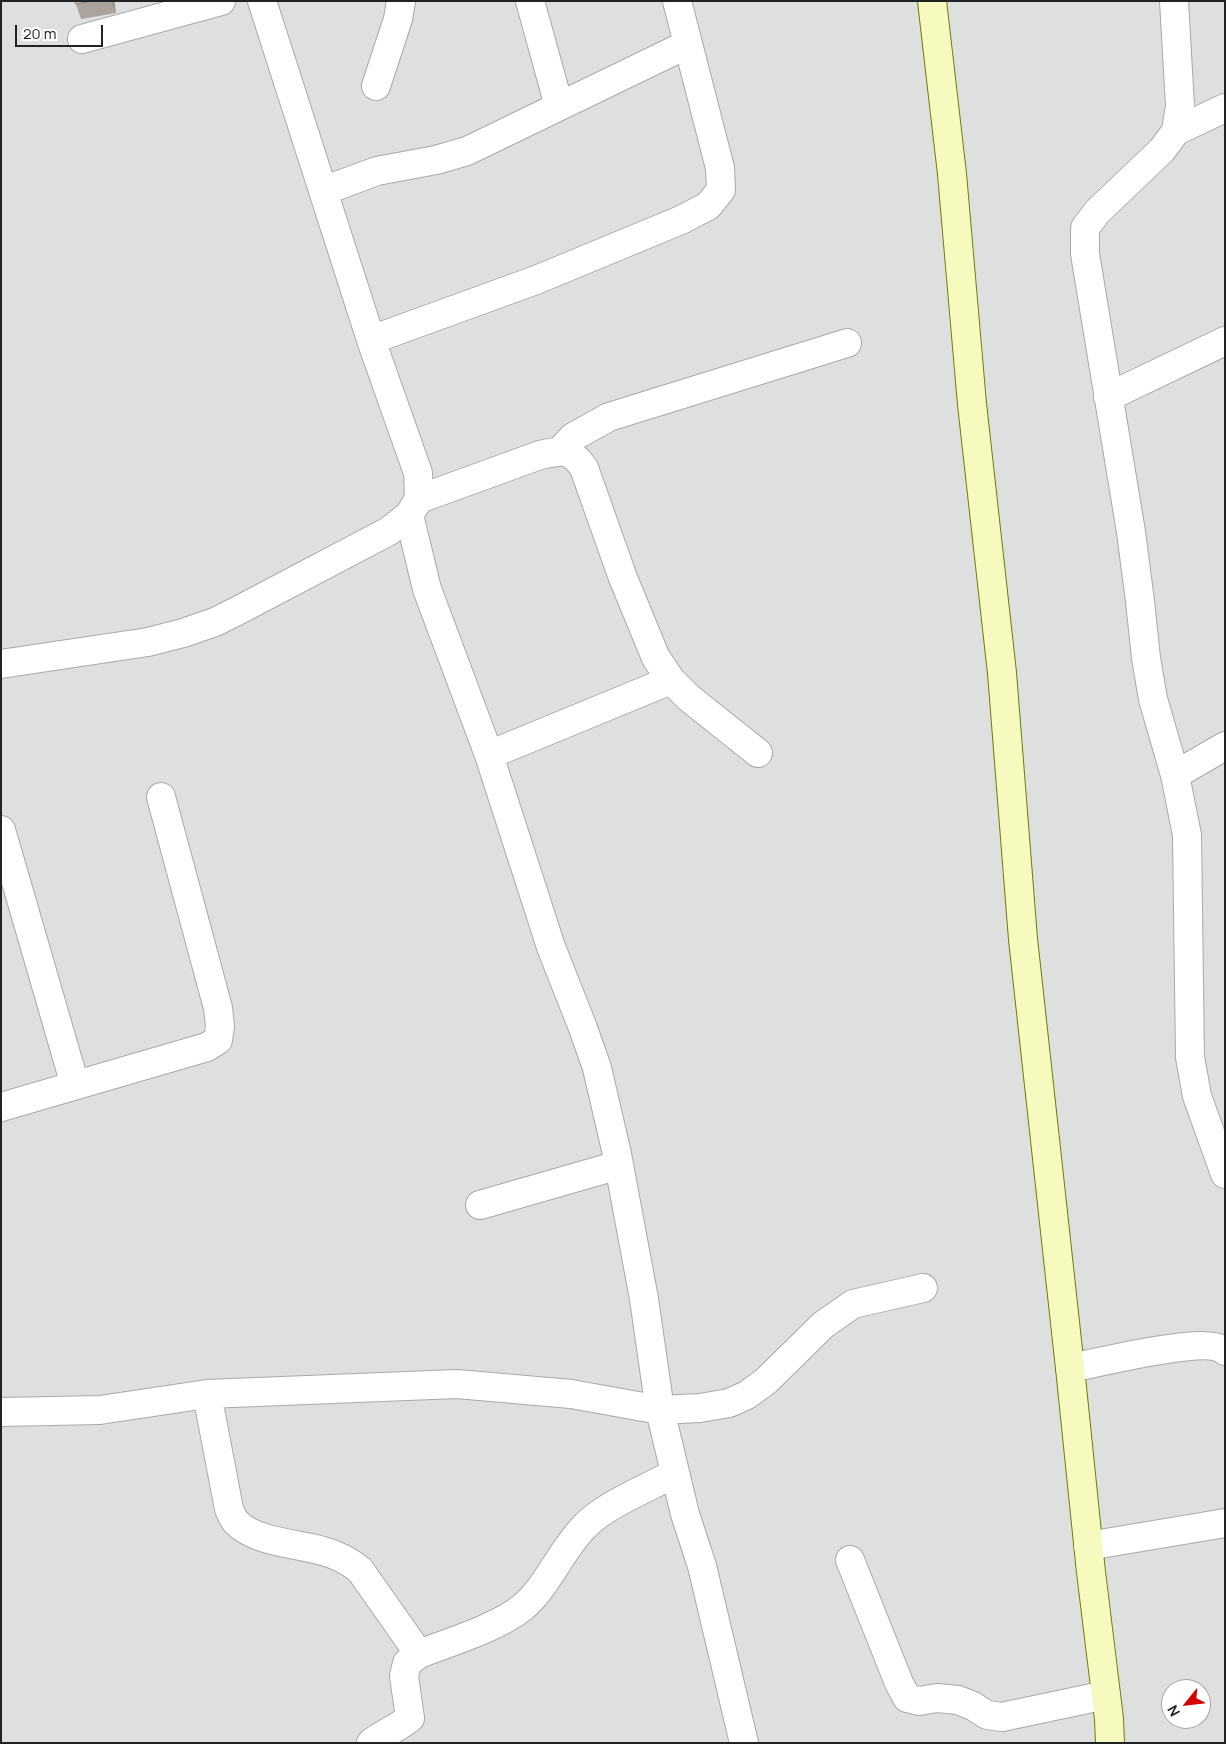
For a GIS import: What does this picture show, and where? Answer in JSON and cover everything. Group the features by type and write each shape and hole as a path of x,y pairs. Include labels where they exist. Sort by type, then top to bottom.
{"main road":[{"path":"932,1 952,174 972,404 1002,673 1023,939 1110,1743"}],"street":[{"path":"82,38 221,1"},
{"path":"262,1 371,340 418,472 414,507 428,589 489,755 542,922 597,1068 609,1115 644,1299 660,1410 685,1514 704,1576 744,1743"},
{"path":"376,86 398,19 400,1"},
{"path":"530,1 559,106"},
{"path":"371,340 536,280 682,220 708,206 721,190 720,168 677,1"},
{"path":"1174,1 1180,106 1176,132"},
{"path":"323,191 377,171 436,160 466,151 688,44"},
{"path":"1225,108 1176,132 1162,150 1097,212 1085,228 1085,254 1131,532 1146,658 1153,699 1175,775 1187,835 1190,1057 1197,1096 1225,1174"},
{"path":"1108,397 1225,341"},
{"path":"1,664 148,642 207,625 389,531 414,507 540,455 560,450 573,437 609,417 847,343"},
{"path":"560,450 576,456 584,468 626,587 656,658 671,680 689,698 758,753"},
{"path":"489,755 671,680"},
{"path":"1175,775 1225,746"},
{"path":"1,1107 207,1047 218,1040 220,1026 218,1008 161,797"},
{"path":"1,830 75,1085"},
{"path":"480,1205 619,1165"},
{"path":"1,1412 100,1410 207,1394 457,1384 571,1394 660,1410 700,1408 730,1403 747,1395 766,1381 823,1325 853,1304 923,1288"},
{"path":"1070,1368 1167,1349 1223,1346"},
{"path":"207,1394 229,1508 236,1522 262,1537 324,1551 350,1562 360,1570 419,1654"},
{"path":"372,1743 384,1734 400,1727 410,1718 404,1676 407,1663 419,1654 505,1620 524,1606 536,1593 575,1537 587,1524 604,1511 675,1474"},
{"path":"1088,1546 1225,1524"},
{"path":"850,1560 899,1683 907,1698 919,1701 937,1698 958,1700 987,1715 1002,1717 1106,1695"}],"shaded area":[{"path":"1,1 1225,1 1225,1743 1,1743"}],"building":[{"path":"75,1 92,1 76,4"}]}
